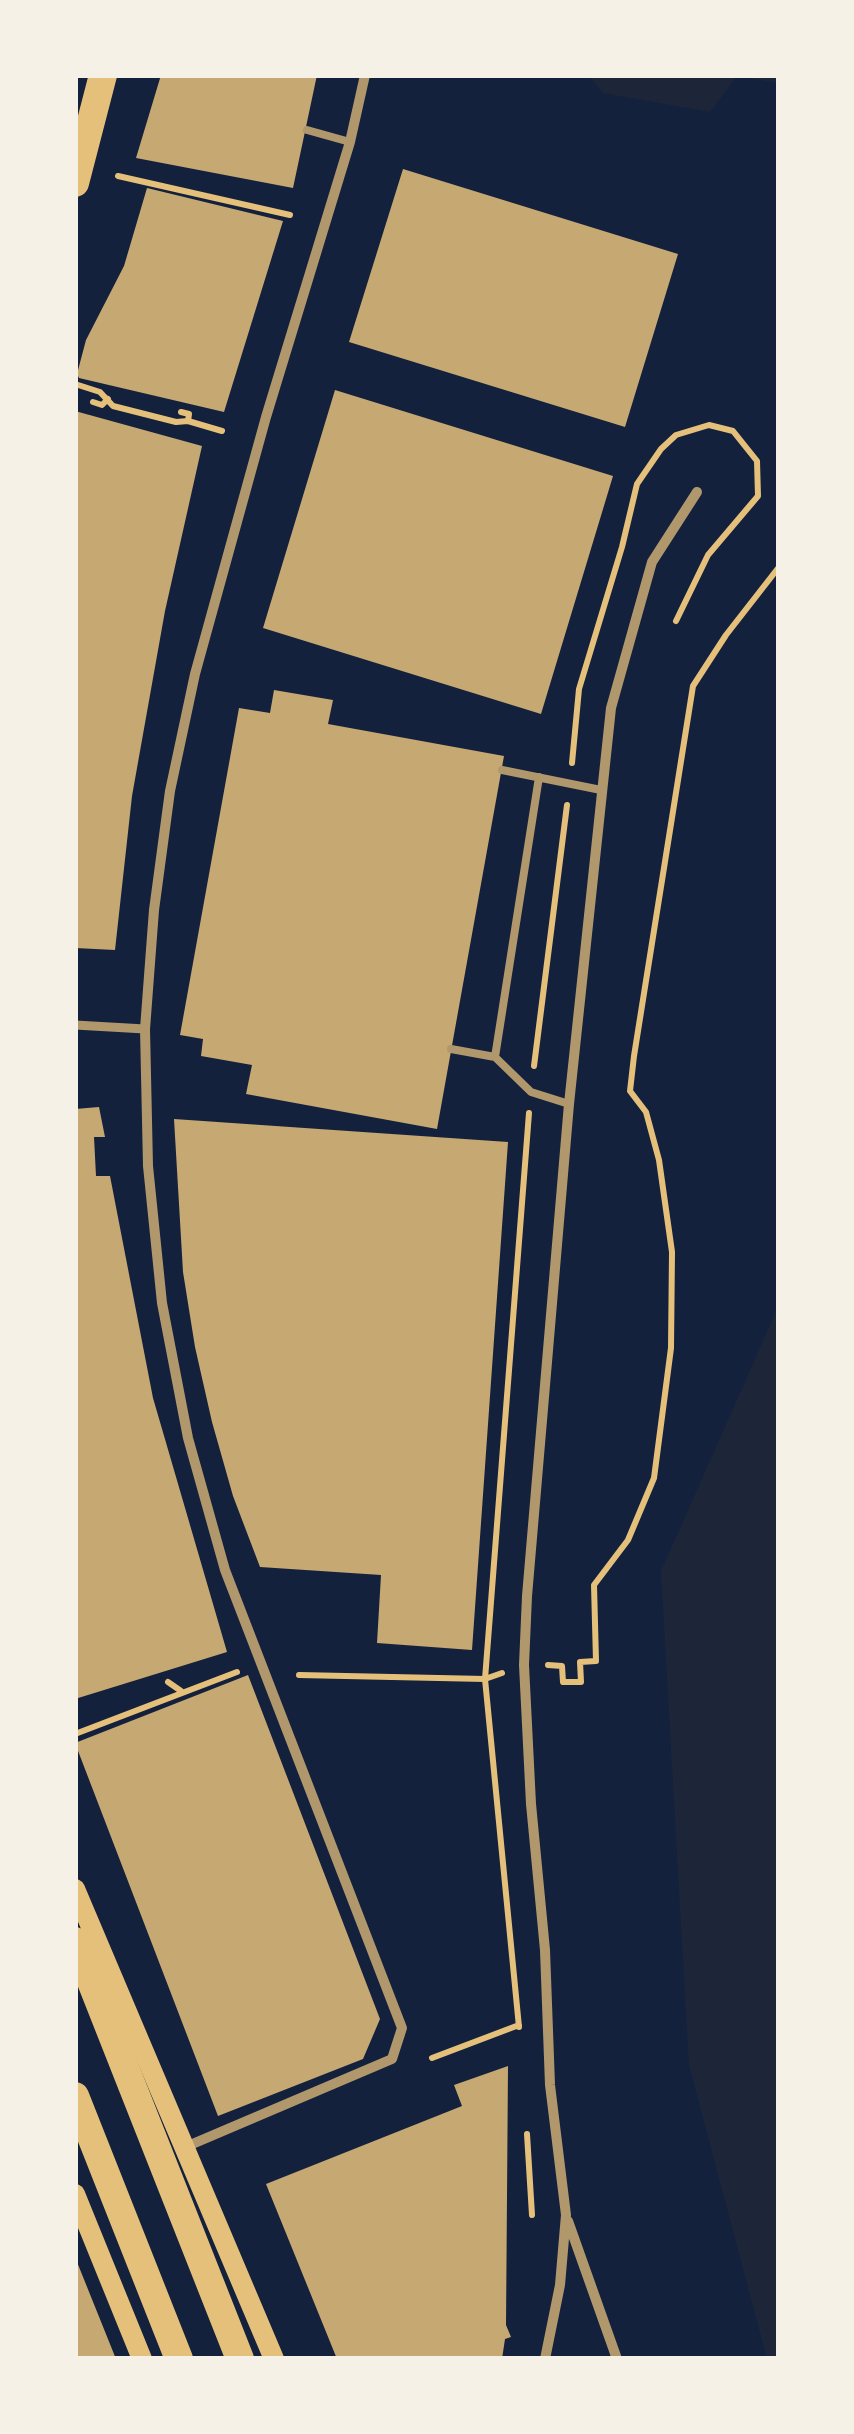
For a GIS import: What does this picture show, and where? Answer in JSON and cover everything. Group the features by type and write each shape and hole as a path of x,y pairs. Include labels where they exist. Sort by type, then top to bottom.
{"highway":[{"path":"75,183 103,75"},
{"path":"75,1942 240,2359"},
{"path":"75,2096 179,2359"}],"main road":[{"path":"75,1889 274,2359"},
{"path":"75,2194 142,2359"}],"street":[{"path":"182,2148 392,2058 402,2028 225,1570 188,1438 162,1303 148,1166 145,1029 154,910 168,808 195,674 266,417 350,142 364,75"},
{"path":"544,2359 560,2285 566,2215 550,2085 545,1950 531,1804 524,1664 569,1104 611,708 652,562 697,492"},
{"path":"75,1026 145,1029"},
{"path":"566,2215 617,2359"}],"lane":[{"path":"307,130 350,142"},
{"path":"502,770 601,790"},
{"path":"495,1057 538,777"},
{"path":"451,1049 495,1057 531,1092 569,1104"}],"path":[{"path":"118,176 290,214"},
{"path":"75,384 100,392 113,406 222,431"},
{"path":"92,402 102,405 108,399"},
{"path":"181,412 189,414 188,421"},
{"path":"562,1666 563,1682 580,1682 580,1662 596,1661 594,1585 628,1540 654,1478 671,1348 672,1252 659,1160 646,1112 630,1091 693,686 726,635 779,567"},
{"path":"75,1734 251,1667"},
{"path":"299,1676 485,1679"},
{"path":"168,1682 182,1692"},
{"path":"432,2058 519,2026"}],"shaded area":[{"path":"588,75 779,75 779,83 737,76 710,112 603,93"},
{"path":"779,1305 779,2359 767,2359 689,2065 661,1571"}],"building":[{"path":"161,75 317,75 293,188 136,158"},
{"path":"403,169 678,254 625,427 349,342"},
{"path":"147,188 283,221 224,412 79,378 77,374 86,340 124,266"},
{"path":"335,390 613,476 541,714 263,628"},
{"path":"75,411 202,446 165,611 132,796 115,950 75,948"},
{"path":"274,690 333,700 328,724 504,756 437,1129 246,1094 252,1065 201,1056 203,1039 180,1035 239,708 270,713"},
{"path":"99,1107 105,1137 94,1137 96,1176 110,1176 153,1398 227,1652 75,1699 75,1109"},
{"path":"174,1119 508,1142 472,1650 377,1643 381,1575 260,1567 233,1496 195,1347 183,1272"},
{"path":"248,1675 380,2019 363,2059 218,2116 75,1743"},
{"path":"508,2066 506,2325 511,2337 505,2339 502,2359 337,2359 266,2184 462,2106 454,2085"},
{"path":"75,2257 116,2359 75,2359"}]}
